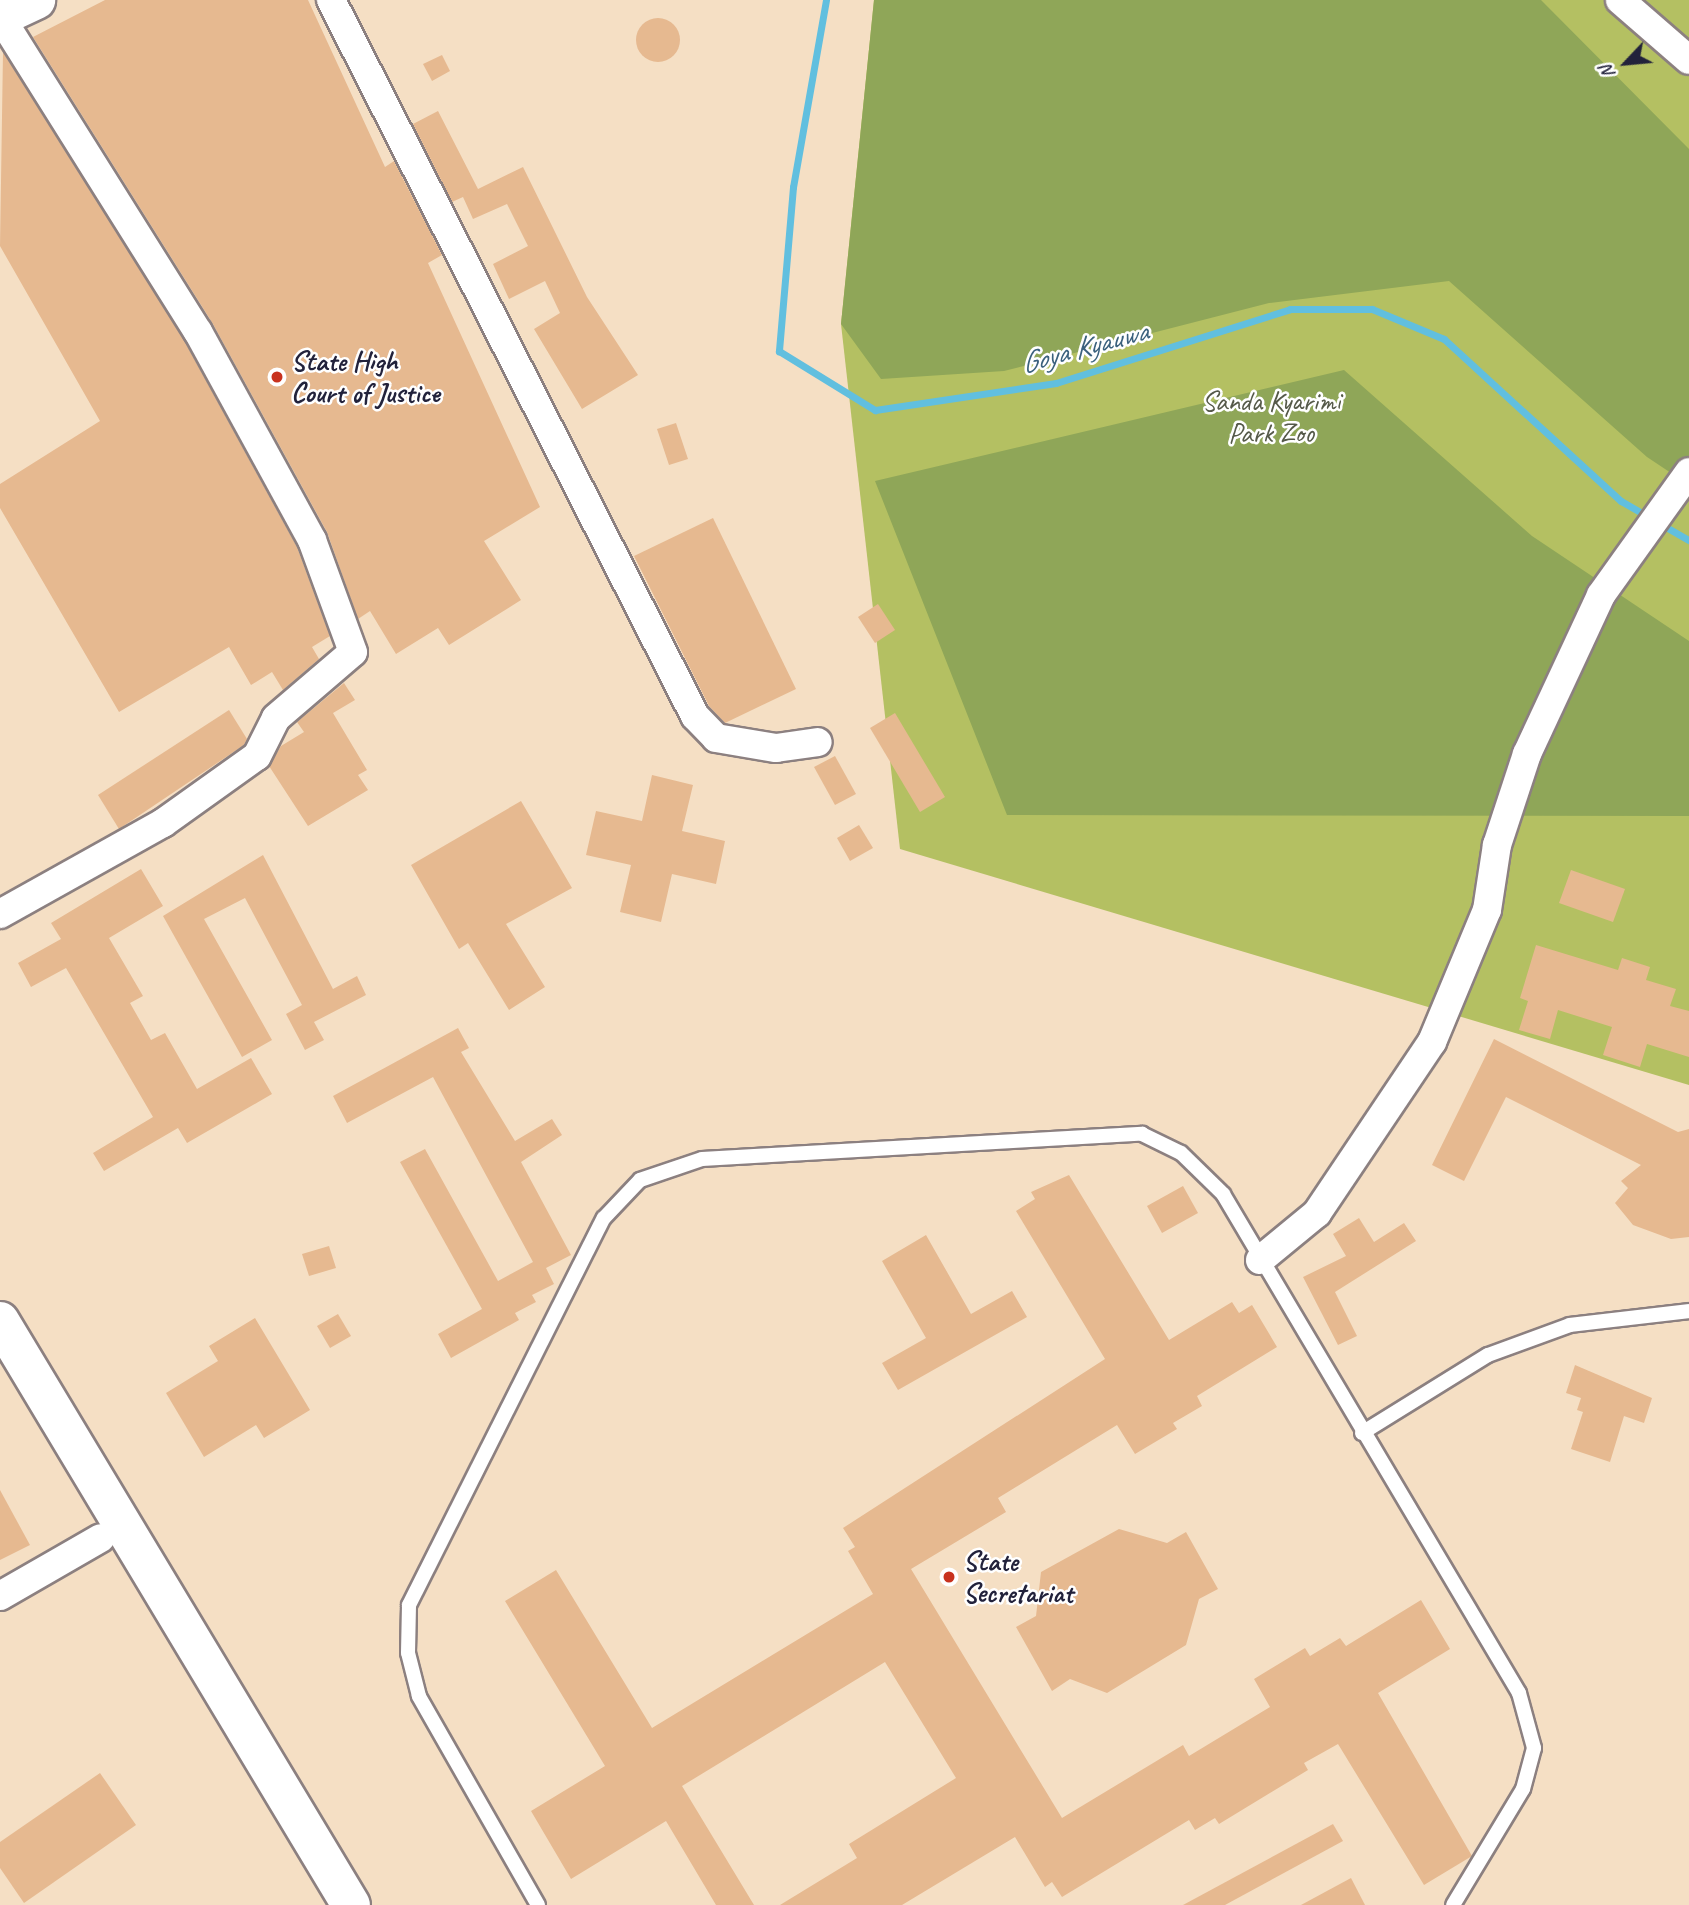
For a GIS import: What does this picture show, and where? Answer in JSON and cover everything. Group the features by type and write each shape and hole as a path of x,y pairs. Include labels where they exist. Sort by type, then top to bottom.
{"main road":[{"path":"0,17 36,0"},
{"path":"0,1321 351,1905"},
{"path":"0,1362 102,1538 324,1905"}],"street":[{"path":"331,0 695,716 716,738 776,748 818,742"},
{"path":"1620,0 1689,60"},
{"path":"0,17 198,332 312,540 353,652 333,676 276,718 257,756 163,822 0,914"},
{"path":"1260,1260 1317,1213 1432,1042 1488,910 1497,845 1528,754 1618,566 1684,479"},
{"path":"0,1597 102,1538"}],"lane":[{"path":"538,1905 419,1696 408,1653 409,1605 604,1218 640,1180 702,1158 1142,1134 1205,1173 1260,1260 1519,1693 1532,1735 1523,1788 1453,1905"},
{"path":"1362,1433 1488,1354 1570,1325 1689,1311"}],"green space":[{"name":"Sanda Kyarimi Park Zoo","path":"874,0 1689,0 1689,1085 900,849 841,324"},
{"path":"874,0 1541,0 1689,149 1689,485 1647,457 1449,281 1269,303 1004,371 881,379 841,324"},
{"path":"1344,370 1532,536 1689,641 1689,816 1007,815 875,481"}],"building":[{"name":"State High Court of Justice","path":"105,0 308,0 385,167 394,161 442,255 428,263 540,507 484,541 521,600 449,645 438,628 396,654 370,611 358,619 327,532 213,324 33,37"},
{"path":"658,18 674,24 680,40 674,56 658,62 642,56 636,40 642,24"},
{"path":"3,52 184,340 297,547 330,636 312,647 319,659 283,690 272,672 251,685 229,647 119,712 0,508 0,484 100,421 0,246"},
{"path":"442,55 450,71 432,81 423,64"},
{"path":"438,111 478,189 523,167 587,297 638,375 582,409 534,329 560,313 545,281 509,299 493,264 528,246 507,204 473,219 463,197 452,202 413,124"},
{"path":"676,423 688,459 669,465 657,429"},
{"path":"713,518 796,689 725,723 709,706 634,556"},
{"path":"878,604 895,630 875,643 858,617"},
{"path":"344,683 355,700 333,713 367,770 358,775 368,790 308,826 269,766 281,746 304,732 297,722"},
{"path":"229,710 247,739 244,745 119,829 98,795"},
{"path":"895,713 945,797 920,812 870,728"},
{"path":"835,756 856,794 835,805 814,767"},
{"path":"652,775 693,785 682,831 725,841 716,884 672,874 661,922 620,912 631,865 586,855 596,811 642,821"},
{"path":"521,801 572,888 506,924 545,987 509,1010 468,943 459,949 411,865"},
{"path":"859,825 873,848 850,861 837,838"},
{"path":"263,855 333,989 357,976 366,995 314,1022 324,1040 305,1050 286,1014 302,1005 245,898 204,919 272,1040 242,1057 163,916"},
{"path":"141,869 163,906 109,938 143,996 130,1003 151,1040 165,1033 197,1089 251,1058 272,1094 187,1143 178,1128 104,1171 93,1153 153,1117 66,968 31,987 18,963 61,939 51,923"},
{"path":"1571,870 1625,889 1613,922 1559,903"},
{"path":"1536,945 1618,970 1622,958 1650,967 1646,980 1676,989 1670,1006 1689,1011 1689,1057 1647,1044 1640,1067 1603,1055 1612,1027 1558,1010 1550,1039 1519,1030 1528,1001 1520,998"},
{"path":"458,1028 469,1048 461,1052 515,1141 552,1119 562,1135 521,1162 571,1255 546,1268 554,1284 532,1295 536,1302 515,1313 519,1320 451,1358 438,1334 482,1309 400,1162 425,1149 498,1281 533,1262 433,1077 347,1123 333,1096"},
{"path":"1494,1039 1678,1132 1689,1129 1689,1237 1671,1239 1633,1225 1615,1203 1628,1188 1621,1181 1641,1165 1506,1097 1464,1181 1432,1165"},
{"path":"1069,1175 1169,1340 1232,1302 1239,1313 1252,1305 1277,1347 1197,1396 1202,1406 1173,1423 1177,1429 1135,1454 1117,1425 998,1498 1006,1512 911,1569 1062,1818 1183,1745 1189,1756 1270,1707 1254,1679 1305,1648 1310,1656 1340,1638 1346,1646 1421,1600 1450,1649 1378,1693 1472,1856 1424,1885 1338,1744 1304,1763 1308,1770 1219,1824 1215,1818 1195,1830 1189,1820 1062,1897 1052,1882 1045,1887 1015,1837 902,1905 780,1905 857,1858 849,1844 956,1778 885,1662 682,1786 754,1905 716,1905 666,1821 571,1879 531,1811 605,1766 505,1601 556,1570 652,1728 873,1594 848,1551 855,1547 843,1528 1105,1359 1016,1211 1035,1199 1031,1192"},
{"path":"1183,1186 1198,1213 1162,1233 1147,1206"},
{"path":"1359,1218 1374,1242 1404,1223 1416,1241 1335,1292 1357,1336 1338,1345 1303,1277 1346,1256 1333,1234"},
{"path":"926,1235 971,1314 1012,1291 1027,1317 898,1390 882,1363 926,1338 882,1261"},
{"path":"329,1246 336,1268 309,1276 302,1254"},
{"path":"338,1314 351,1336 330,1348 317,1326"},
{"path":"255,1318 310,1410 264,1438 256,1425 204,1457 166,1393 218,1361 209,1346"},
{"path":"1575,1365 1652,1398 1644,1423 1624,1416 1610,1462 1571,1449 1583,1412 1577,1410 1581,1398 1566,1393"},
{"path":"0,1490 30,1545 0,1560"},
{"path":"1119,1529 1167,1543 1186,1532 1218,1589 1199,1599 1186,1645 1107,1693 1070,1679 1052,1691 1016,1627 1036,1616 1041,1572"},
{"path":"100,1773 136,1825 24,1903 0,1868 0,1842"},
{"path":"1333,1824 1343,1841 1225,1905 1183,1905"},
{"path":"1351,1878 1365,1905 1301,1905"}],"waterway":[{"name":"Goya Kyauwa","path":"826,0 793,187 779,351 875,410 1056,383 1290,309 1372,309 1444,339 1621,501 1649,517"},
{"name":"Goya Kyauwa","path":"1659,523 1689,540"}],"place":[{"name":"State High Court of Justice","path":"277,377"},
{"name":"State Secretariat","path":"949,1577"}]}
